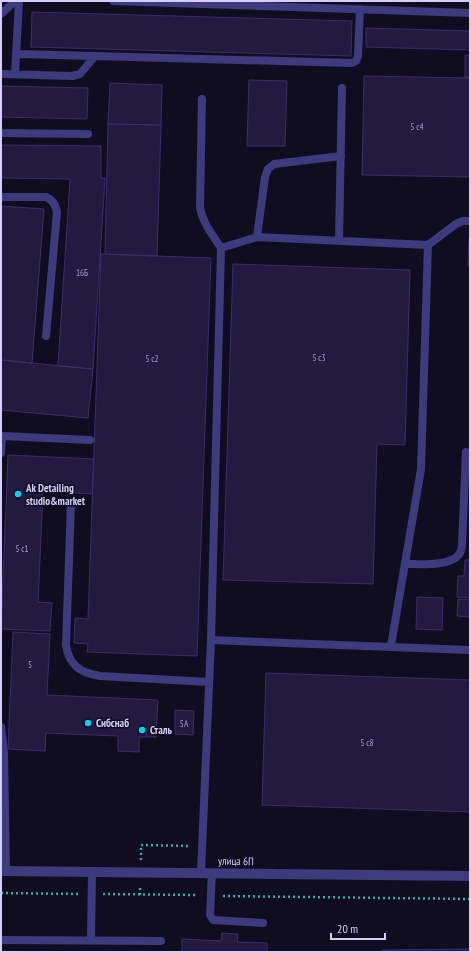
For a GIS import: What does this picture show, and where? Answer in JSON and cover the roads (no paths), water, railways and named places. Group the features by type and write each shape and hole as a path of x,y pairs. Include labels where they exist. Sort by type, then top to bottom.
{"street":[{"name":"улица 6П","path":"3,871 470,876"}],"lane":[{"path":"1,14 15,1"},
{"path":"15,74 19,1"},
{"path":"113,1 470,13"},
{"path":"16,54 352,63 356,62 358,56 360,9"},
{"path":"1,74 72,76 80,74 96,56"},
{"path":"339,240 342,88"},
{"path":"202,99 200,208 205,224 222,248 211,640 202,847 211,895 210,915 213,920 263,923"},
{"path":"1,133 88,134"},
{"path":"257,237 265,177 268,169 274,164 341,156"},
{"path":"1,197 46,197 52,199 55,205 57,212 46,336"},
{"path":"222,248 257,237 428,244 456,224 463,221 470,221"},
{"path":"391,646 421,470 428,244"},
{"path":"1,453 1,435 90,440"},
{"path":"405,564 449,562 460,553 462,544 466,452"},
{"path":"71,503 66,644 72,663 80,670 91,675 209,682"},
{"path":"211,640 470,650"},
{"path":"1,727 4,753 3,871"},
{"path":"91,940 92,872"},
{"path":"1,940 161,941"}],"place":[{"name":"Ak Detailing studio&market","path":"18,494"},
{"name":"Сибснаб","path":"88,723"},
{"name":"Сталь","path":"142,730"}]}
